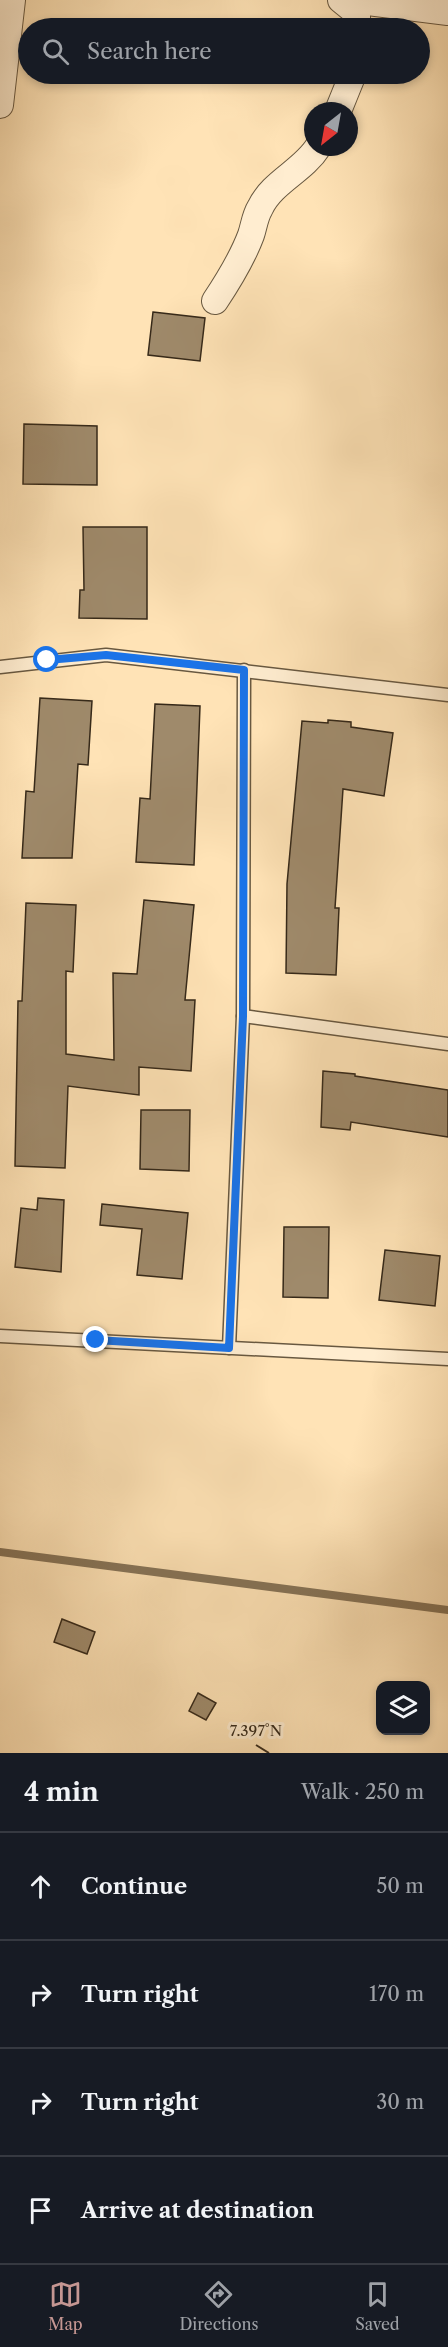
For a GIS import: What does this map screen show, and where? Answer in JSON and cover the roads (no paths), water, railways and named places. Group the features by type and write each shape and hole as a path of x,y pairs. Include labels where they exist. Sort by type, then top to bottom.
{"street":[{"path":"0,105 12,0"},
{"path":"341,0 357,14 357,18"},
{"path":"352,0 448,12"},
{"path":"342,102 349,84"},
{"path":"215,301 235,270 260,207 282,180 312,156"}],"lane":[{"path":"0,667 106,655 448,695"},
{"path":"229,1348 243,1016 244,670"},
{"path":"243,1016 448,1044"},
{"path":"0,1336 448,1359"}],"waterway":[{"path":"0,1552 448,1610"}]}
